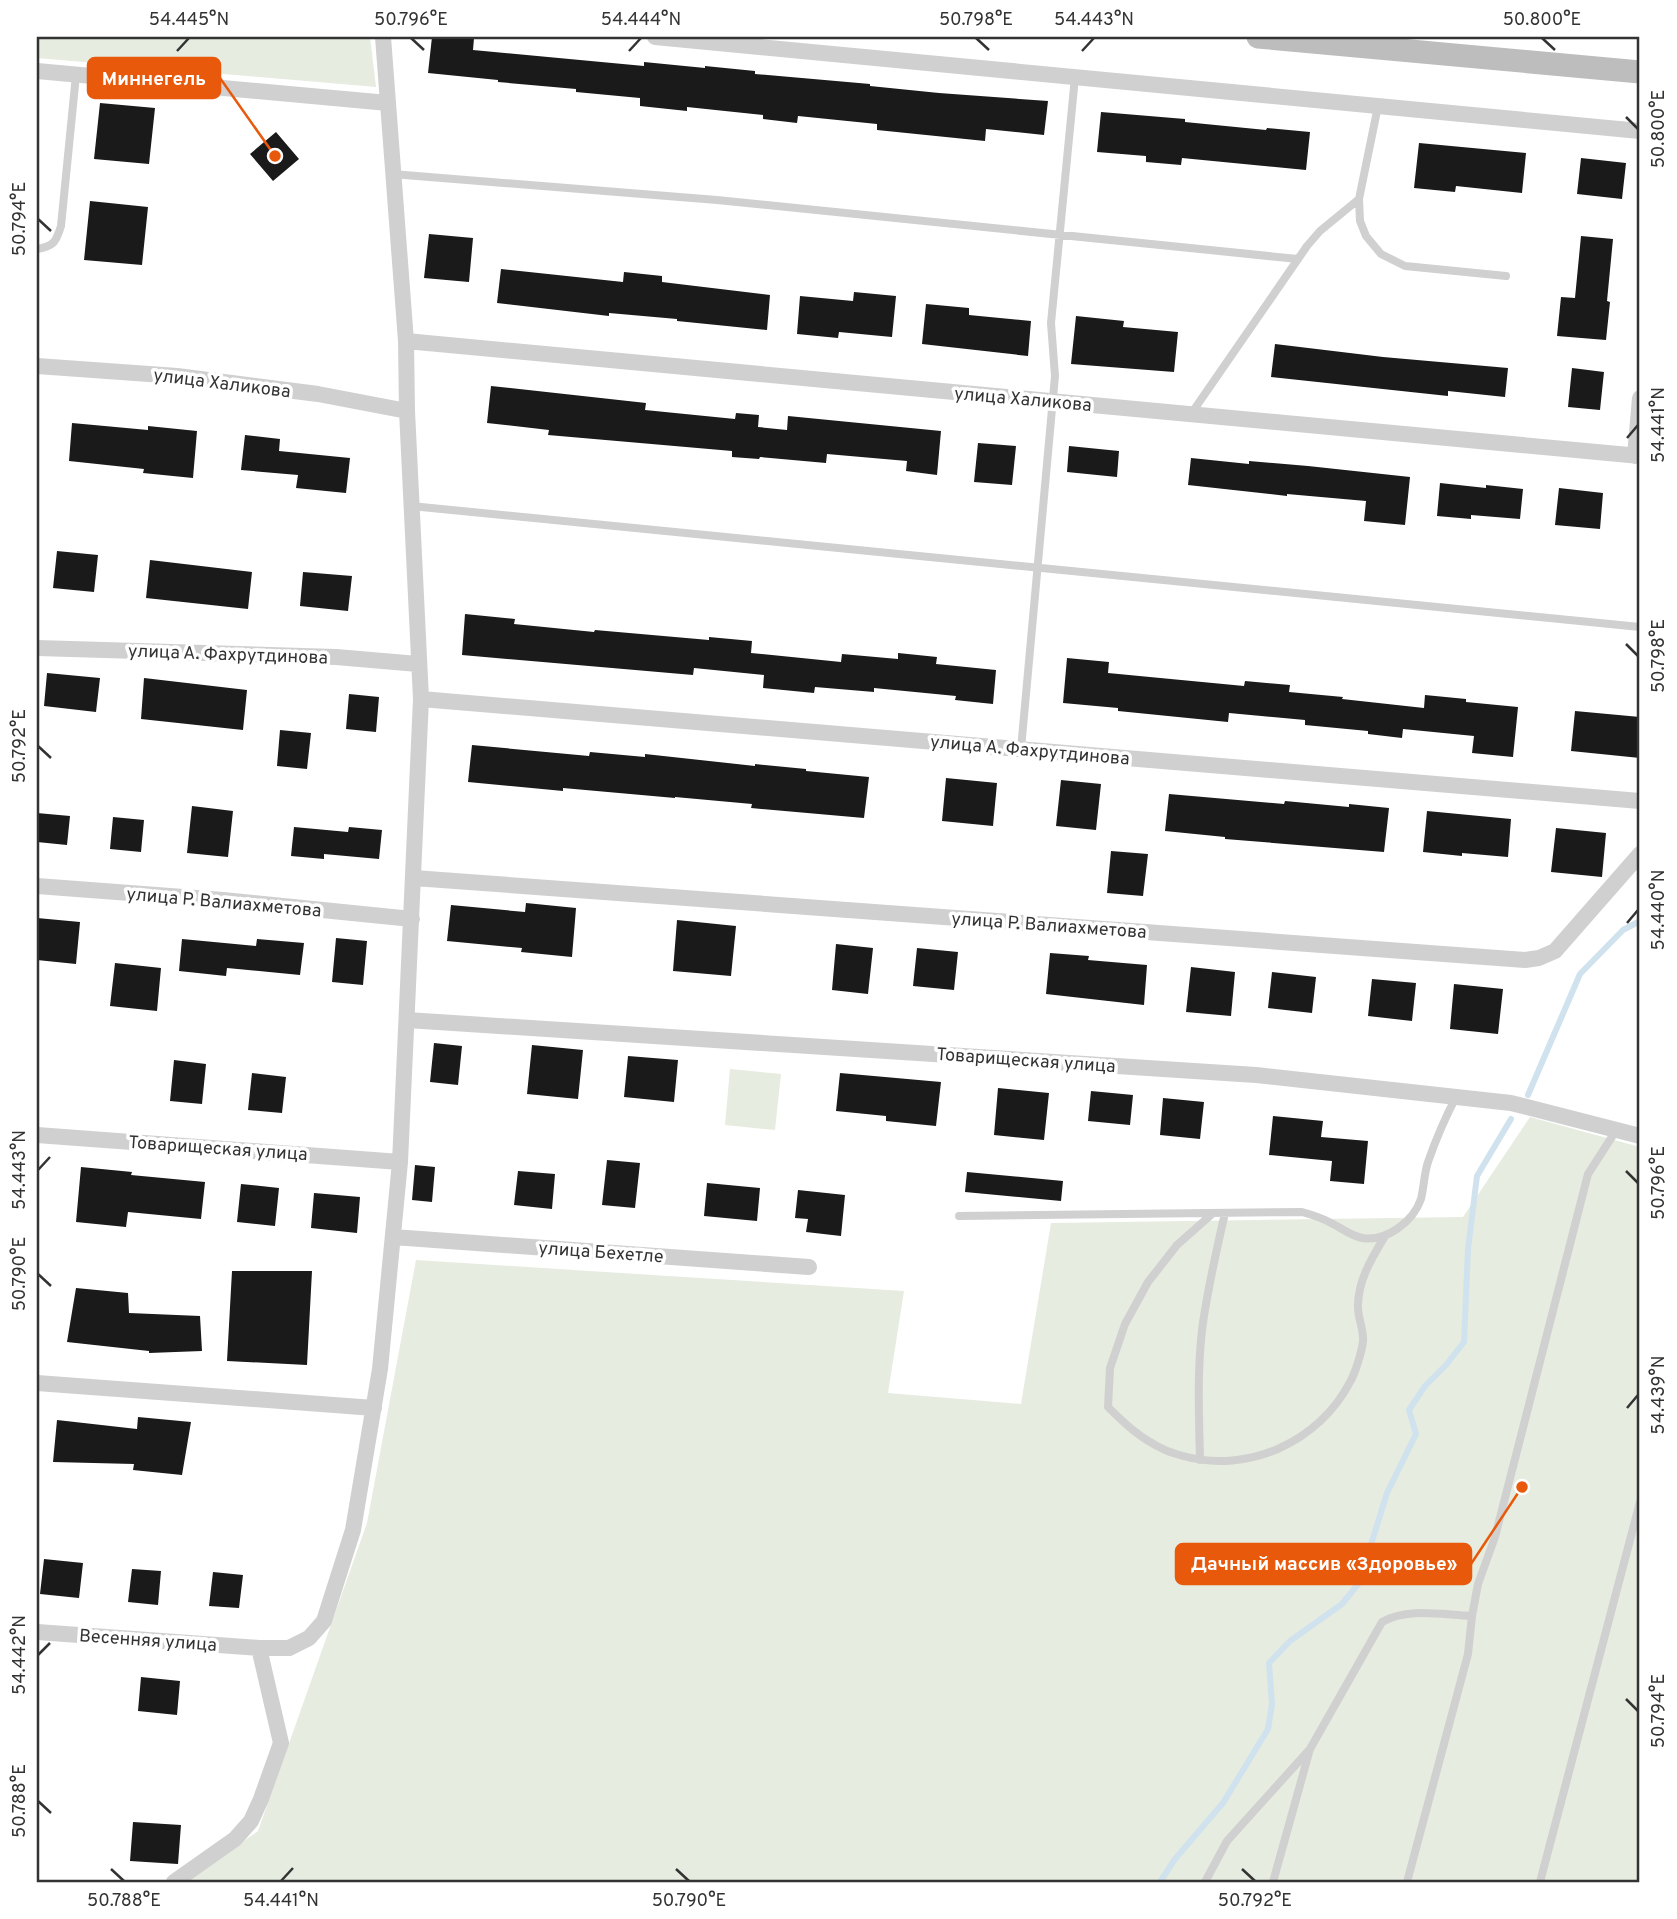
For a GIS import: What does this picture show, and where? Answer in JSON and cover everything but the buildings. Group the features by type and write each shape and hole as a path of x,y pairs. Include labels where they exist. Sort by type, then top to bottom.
{"main road":[{"path":"1258,37 1640,72"}],"street":[{"name":"Весенняя улица","path":"37,1632 289,1648 309,1638 324,1621 353,1530 380,1369 400,1162 421,699 406,341 383,37"},
{"path":"655,37 1640,131"},
{"path":"37,71 388,103"},
{"name":"улица Халикова","path":"406,341 1638,456"},
{"name":"улица Халикова","path":"37,366 177,376 318,394 407,411"},
{"path":"1638,456 1640,398"},
{"name":"улица А. Фахрутдинова","path":"37,648 336,657 418,664"},
{"name":"улица А. Фахрутдинова","path":"421,699 1640,801"},
{"name":"улица Р. Валиахметова","path":"414,878 1525,960 1539,958 1555,951 1640,854"},
{"name":"улица Р. Валиахметова","path":"37,886 411,919"},
{"name":"Товарищеская улица","path":"407,1020 1256,1075 1511,1103 1640,1136"},
{"name":"Товарищеская улица","path":"37,1135 400,1162"},
{"name":"улица Бехетле","path":"393,1237 809,1267"},
{"path":"37,1383 374,1408"},
{"path":"174,1882 235,1839 251,1821 261,1800 281,1743 259,1648"}],"lane":[{"path":"37,249 48,247 56,241 61,226 76,75"},
{"path":"1021,749 1055,376 1051,323 1075,77"},
{"path":"1378,106 1359,198 1360,221 1366,236 1381,254 1405,265 1506,276"},
{"path":"392,174 717,200 1298,259"},
{"path":"1191,414 1298,259 1320,231 1359,198"},
{"path":"411,506 1640,626"},
{"path":"959,1216 1302,1212 1317,1216 1335,1224 1342,1231 1364,1238 1385,1236 1405,1224 1420,1202 1440,1127 1456,1097"},
{"path":"1407,1882 1468,1654 1478,1584 1499,1524 1588,1174 1617,1129"},
{"path":"1200,1461 1198,1392 1202,1331 1211,1272 1225,1213"},
{"path":"1212,1214 1177,1245 1147,1282 1125,1324 1110,1368 1108,1407 1134,1433 1165,1451 1200,1461 1237,1461 1272,1453 1304,1436 1331,1411 1351,1381 1363,1341 1357,1307 1360,1288 1367,1265 1385,1236"},
{"path":"1540,1882 1640,1502"},
{"path":"1205,1882 1227,1841 1310,1749 1382,1622 1394,1615 1409,1613 1472,1616"},
{"path":"1273,1882 1310,1749"}],"shaded area":[{"path":"37,37 370,37 376,87 37,58"},
{"path":"730,1069 781,1074 775,1130 725,1125"},
{"path":"1530,1117 1640,1147 1640,1882 184,1882 258,1831 367,1523 416,1260 904,1291 888,1393 1021,1404 1051,1223 1463,1217"}],"waterway":[{"path":"1528,1095 1580,974 1623,930 1640,921"},
{"path":"1160,1882 1175,1859 1223,1803 1268,1729 1272,1704 1269,1663 1290,1641 1342,1604 1359,1583 1387,1493 1416,1434 1409,1410 1425,1386 1464,1342 1468,1249 1477,1176 1511,1119"}],"place":[{"name":"Миннегель","path":"275,156"},
{"name":"Дачный массив «Здоровье»","path":"1522,1487"}]}
